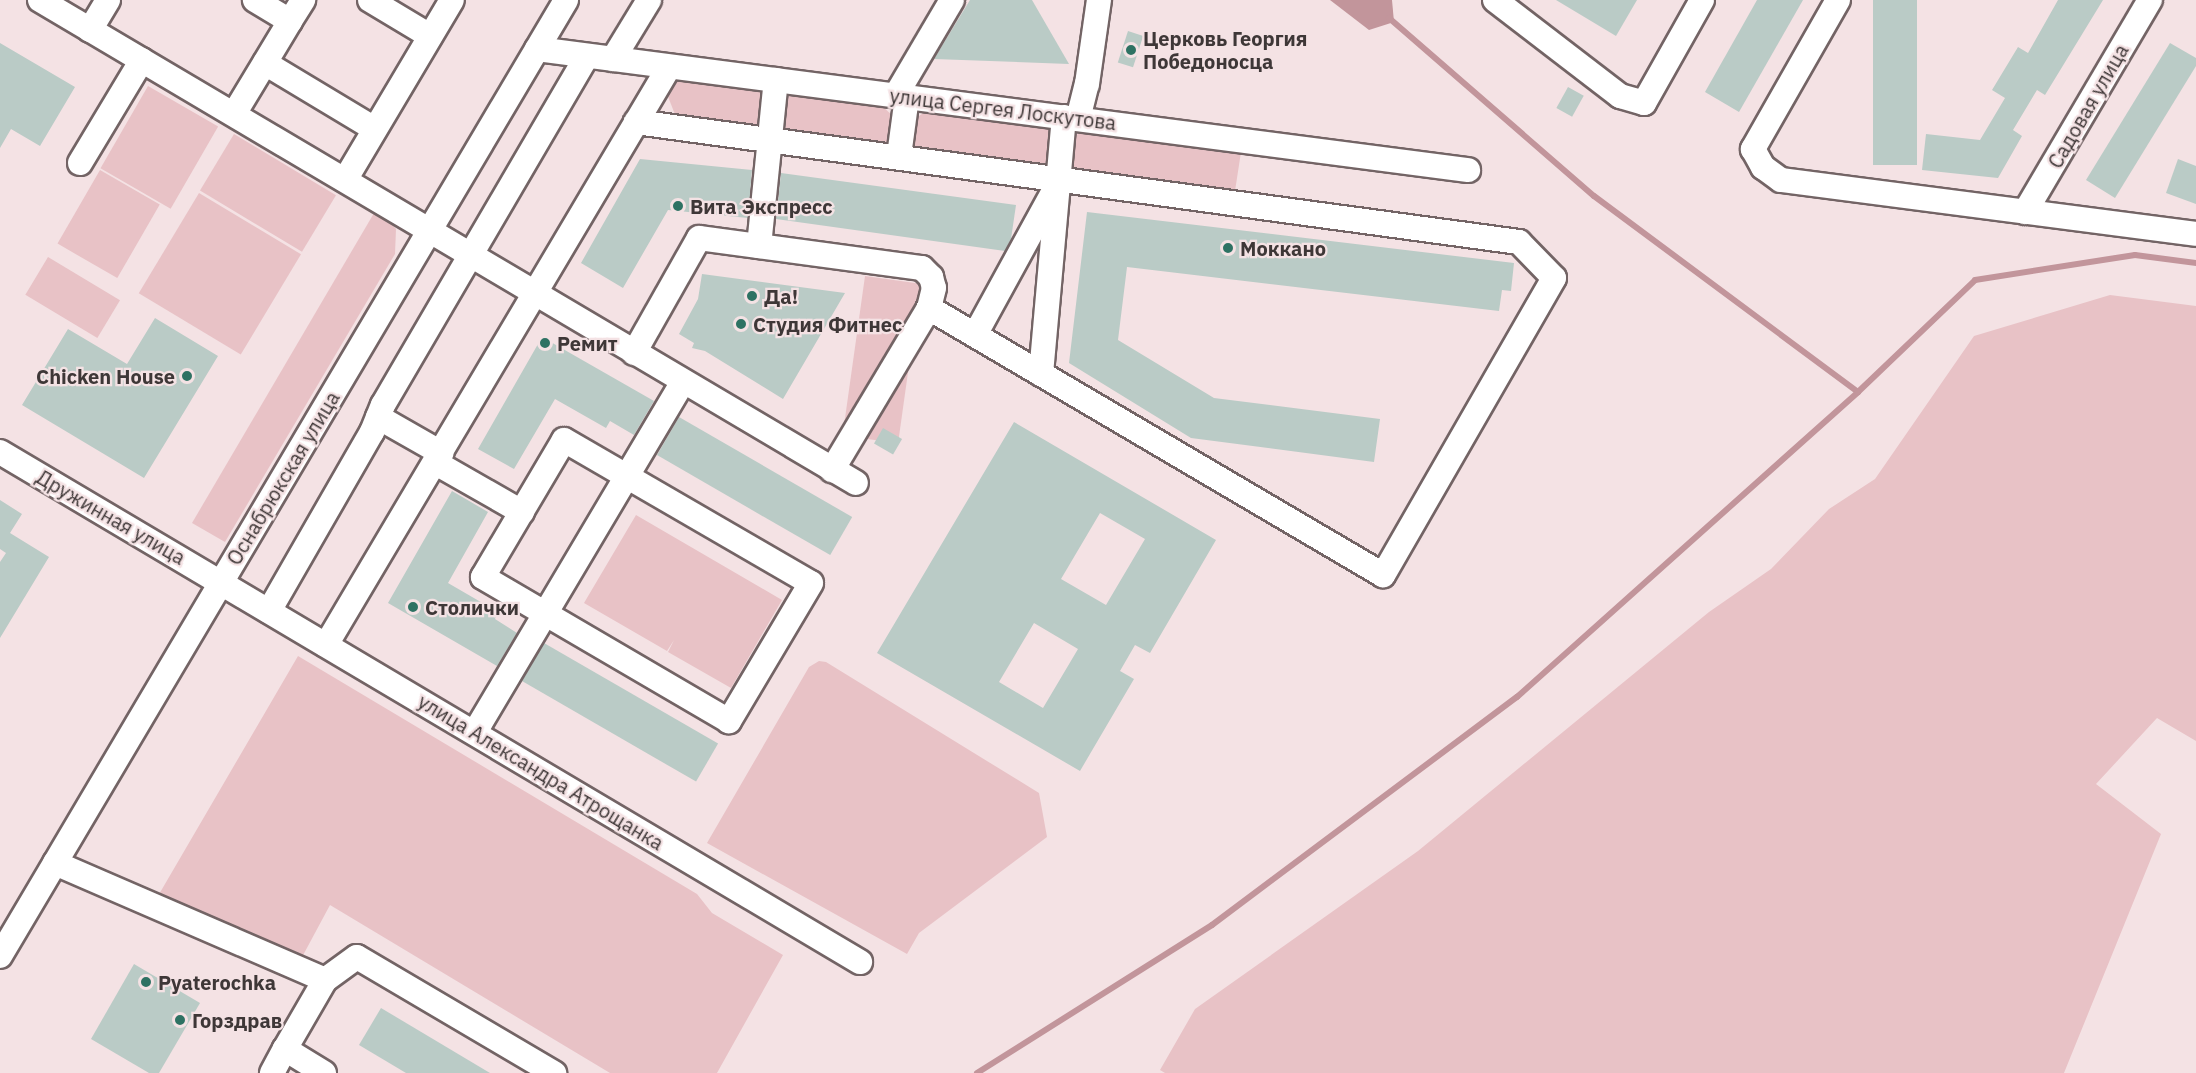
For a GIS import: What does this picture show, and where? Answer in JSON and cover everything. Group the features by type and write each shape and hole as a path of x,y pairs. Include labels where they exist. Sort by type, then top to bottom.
{"street":[{"path":"40,0 537,293 682,383 856,483"},
{"path":"90,30 108,0"},
{"path":"255,0 290,21"},
{"path":"234,114 303,0"},
{"path":"370,0 430,36"},
{"path":"345,180 452,0"},
{"name":"Оснабрюкская улица","path":"0,956 566,0"},
{"path":"613,59 649,0"},
{"path":"899,156 902,96 952,0"},
{"path":"1041,374 1061,178 1071,118 1087,84 1099,0"},
{"path":"1495,0 1620,96 1644,103 1701,0"},
{"path":"1838,0 1760,133 1753,149 1763,167 1781,180 2196,234"},
{"name":"Садовая улица","path":"2025,212 2150,0"},
{"name":"улица Сергея Лоскутова","path":"537,49 1468,170"},
{"path":"268,610 587,56"},
{"path":"80,163 142,60"},
{"path":"265,63 375,129"},
{"path":"326,645 537,293 669,67"},
{"path":"759,246 776,80"},
{"path":"636,122 1519,242 1554,278 1383,575 929,308"},
{"path":"975,335 1061,178"},
{"path":"634,352 699,238 922,268 931,277 934,288 929,308 832,470"},
{"path":"475,732 682,383"},
{"path":"378,417 522,512"},
{"path":"564,440 627,476 811,583 729,721 483,577 564,440"},
{"name":"Дружинная улица","path":"0,452 222,581"},
{"name":"улица Александра Атрощанка","path":"222,581 860,962"},
{"path":"55,863 325,980"},
{"path":"272,1073 325,980 357,957 554,1073"},
{"path":"285,1049 324,1073"}],"shaded area":[{"path":"1330,0 1392,0 1394,22 1369,30"},
{"path":"681,79 769,90 763,129 676,117 665,89"},
{"path":"148,86 218,126 171,209 100,168"},
{"path":"783,91 881,105 894,117 889,140 879,146 778,132"},
{"path":"926,111 1041,125 1051,131 1053,156 1039,168 918,150 911,140 912,121"},
{"path":"1087,131 1241,152 1235,191 1076,170 1069,158 1073,136"},
{"path":"234,134 336,195 302,252 200,191"},
{"path":"100,170 160,204 117,278 58,244"},
{"path":"199,193 301,254 241,355 139,293"},
{"path":"377,208 396,229 395,254 225,542 192,523"},
{"path":"48,257 120,300 97,338 25,295"},
{"path":"865,276 920,284 898,443 843,435"},
{"path":"2110,295 2196,306 2196,741 2157,718 2096,784 2161,834 2064,1073 1165,1073 1160,1070 1195,1009 1418,851 1709,612 1771,569 1829,509 1875,479 1974,336"},
{"path":"636,515 782,600 731,688 668,652 674,640 667,651 584,603"},
{"path":"298,656 697,894 712,913 783,955 717,1073 610,1073 330,905 301,959 158,896"},
{"path":"819,661 826,662 1039,793 1047,837 919,933 907,954 707,843 809,667"}],"building":[{"path":"970,0 1032,0 1069,64 934,59"},
{"path":"1556,0 1637,0 1616,36"},
{"path":"1757,0 1803,0 1739,112 1705,92"},
{"path":"1873,0 1917,0 1917,165 1873,165"},
{"path":"2058,0 2103,0 2045,95 2037,90 2013,130 2022,136 1998,178 1922,170 1926,134 1980,140 2005,98 1992,90 2018,47 2028,53"},
{"name":"Церковь Георгия Победоносца","path":"1128,31 1143,36 1133,67 1118,62"},
{"path":"0,43 75,87 40,146 11,129 0,148"},
{"path":"2170,43 2196,58 2196,66 2115,198 2086,180"},
{"path":"1568,87 1584,96 1572,117 1556,108"},
{"path":"640,159 752,170 748,218 668,210 623,288 581,263"},
{"path":"2178,159 2196,166 2196,204 2166,193"},
{"path":"781,173 1016,205 1011,239 1005,251 776,219"},
{"path":"1087,212 1514,263 1511,291 1502,290 1499,311 1127,267 1118,340 1214,398 1380,419 1374,462 1191,438 1069,363"},
{"path":"702,274 845,293 783,399 705,351 692,348 694,343 679,334 698,299"},
{"path":"155,318 218,356 144,478 22,405 68,329 127,364"},
{"path":"542,337 654,401 634,435 610,421 606,428 555,399 514,469 478,449"},
{"path":"679,417 852,517 830,555 657,455"},
{"path":"1014,422 1216,540 1150,653 1135,645 1120,671 1134,679 1080,771 877,653","holes":["1100,513 1145,539 1106,605 1061,579","1034,623 1078,649 1043,708 999,682"]},
{"path":"883,428 902,439 893,455 874,444"},
{"path":"452,491 488,512 448,583 498,612 495,619 517,633 497,666 388,603"},
{"path":"0,500 22,514 10,533 49,557 0,638 0,562 6,553 0,549"},
{"path":"544,643 718,744 696,782 522,681"},
{"path":"134,964 200,1003 159,1073 149,1073 91,1039"},
{"path":"381,1008 490,1073 406,1073 359,1045"}],"waterway":[{"path":"1389,18 1594,196 1858,392"},
{"path":"977,1073 1212,925 1517,697 1858,392 1975,280 2135,255 2196,263"}],"place":[{"name":"Церковь Георгия Победоносца","path":"1131,50"},
{"name":"Вита Экспресс","path":"678,206"},
{"name":"Моккано","path":"1228,248"},
{"name":"Да!","path":"752,296"},
{"name":"Студия Фитнес","path":"741,324"},
{"name":"Ремит","path":"545,343"},
{"name":"Chicken House","path":"187,376"},
{"name":"Столички","path":"413,607"},
{"name":"Pyaterochka","path":"146,982"},
{"name":"Горздрав","path":"180,1020"}]}
